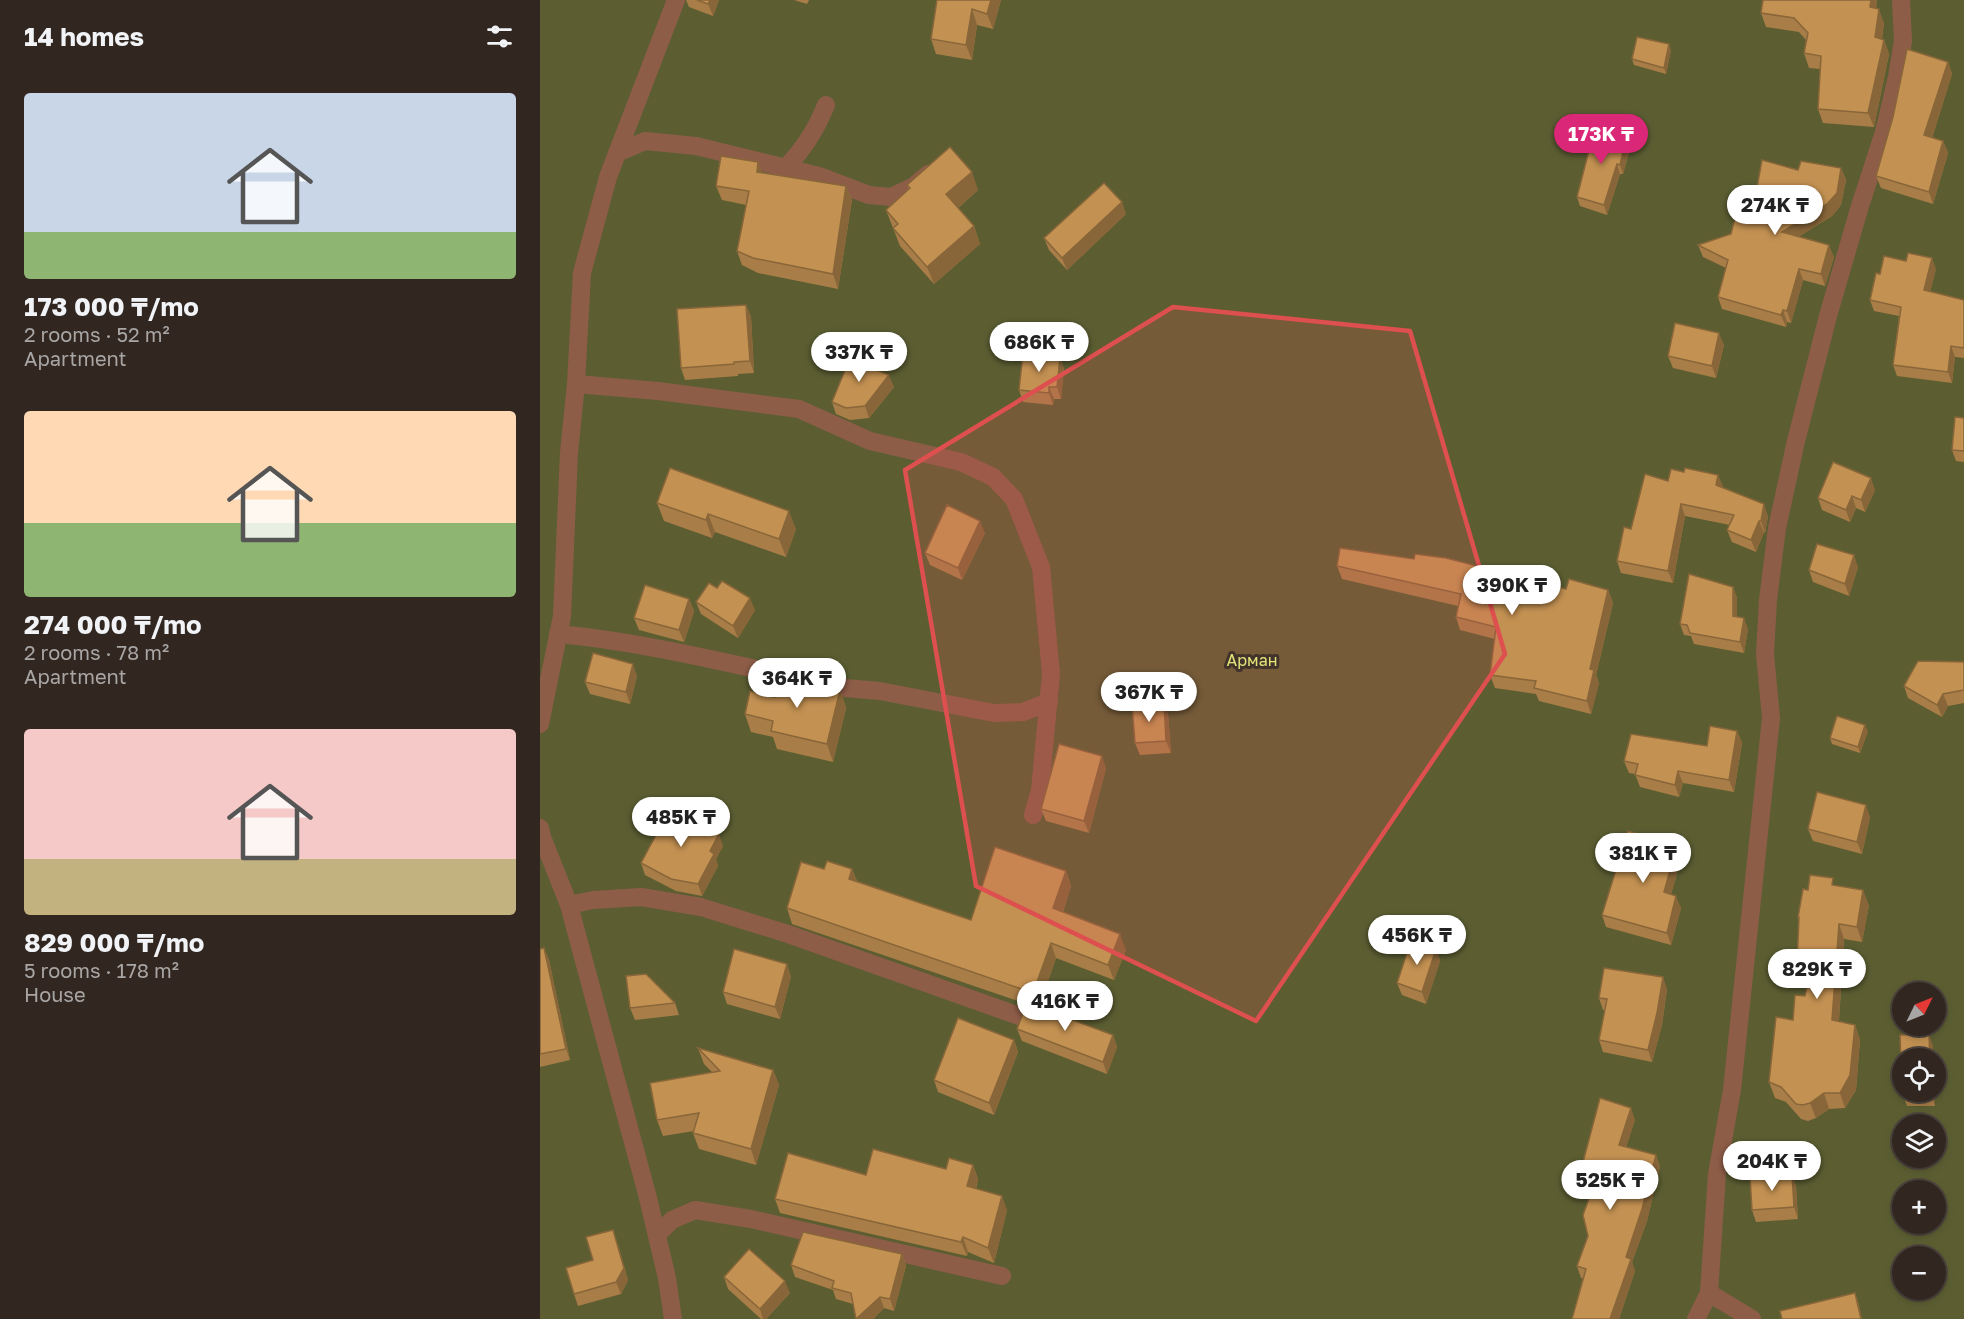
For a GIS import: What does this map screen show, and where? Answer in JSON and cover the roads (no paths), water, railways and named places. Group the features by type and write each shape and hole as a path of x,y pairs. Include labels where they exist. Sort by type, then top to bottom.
{"street":[{"path":"540,724 562,616 569,453 576,384 582,273 608,177 676,0"},
{"path":"1696,1319 1709,1293 1717,1174 1732,1090 1771,718 1765,654 1768,600 1777,528 1796,441 1828,316 1884,132 1897,77 1903,41 1901,0"},
{"path":"786,167 800,153 817,127 826,105"},
{"path":"617,153 645,141 696,146 819,176 869,195 891,197 914,186 938,164"},
{"path":"576,384 658,391 799,409 870,441 962,462 993,477 1014,499 1041,567 1051,674 1040,790 1033,815"},
{"path":"558,634 643,645 846,688 880,691 994,713 1023,712 1049,702"},
{"path":"540,828 569,905 657,1235 673,1309 673,1319"},
{"path":"569,905 593,900 641,897 701,908 788,934 1019,1016"},
{"path":"657,1235 672,1220 695,1210 752,1219 1002,1276"},
{"path":"1709,1293 1752,1319"}],"park label":[{"name":"Арман","path":"1252,660"}]}
